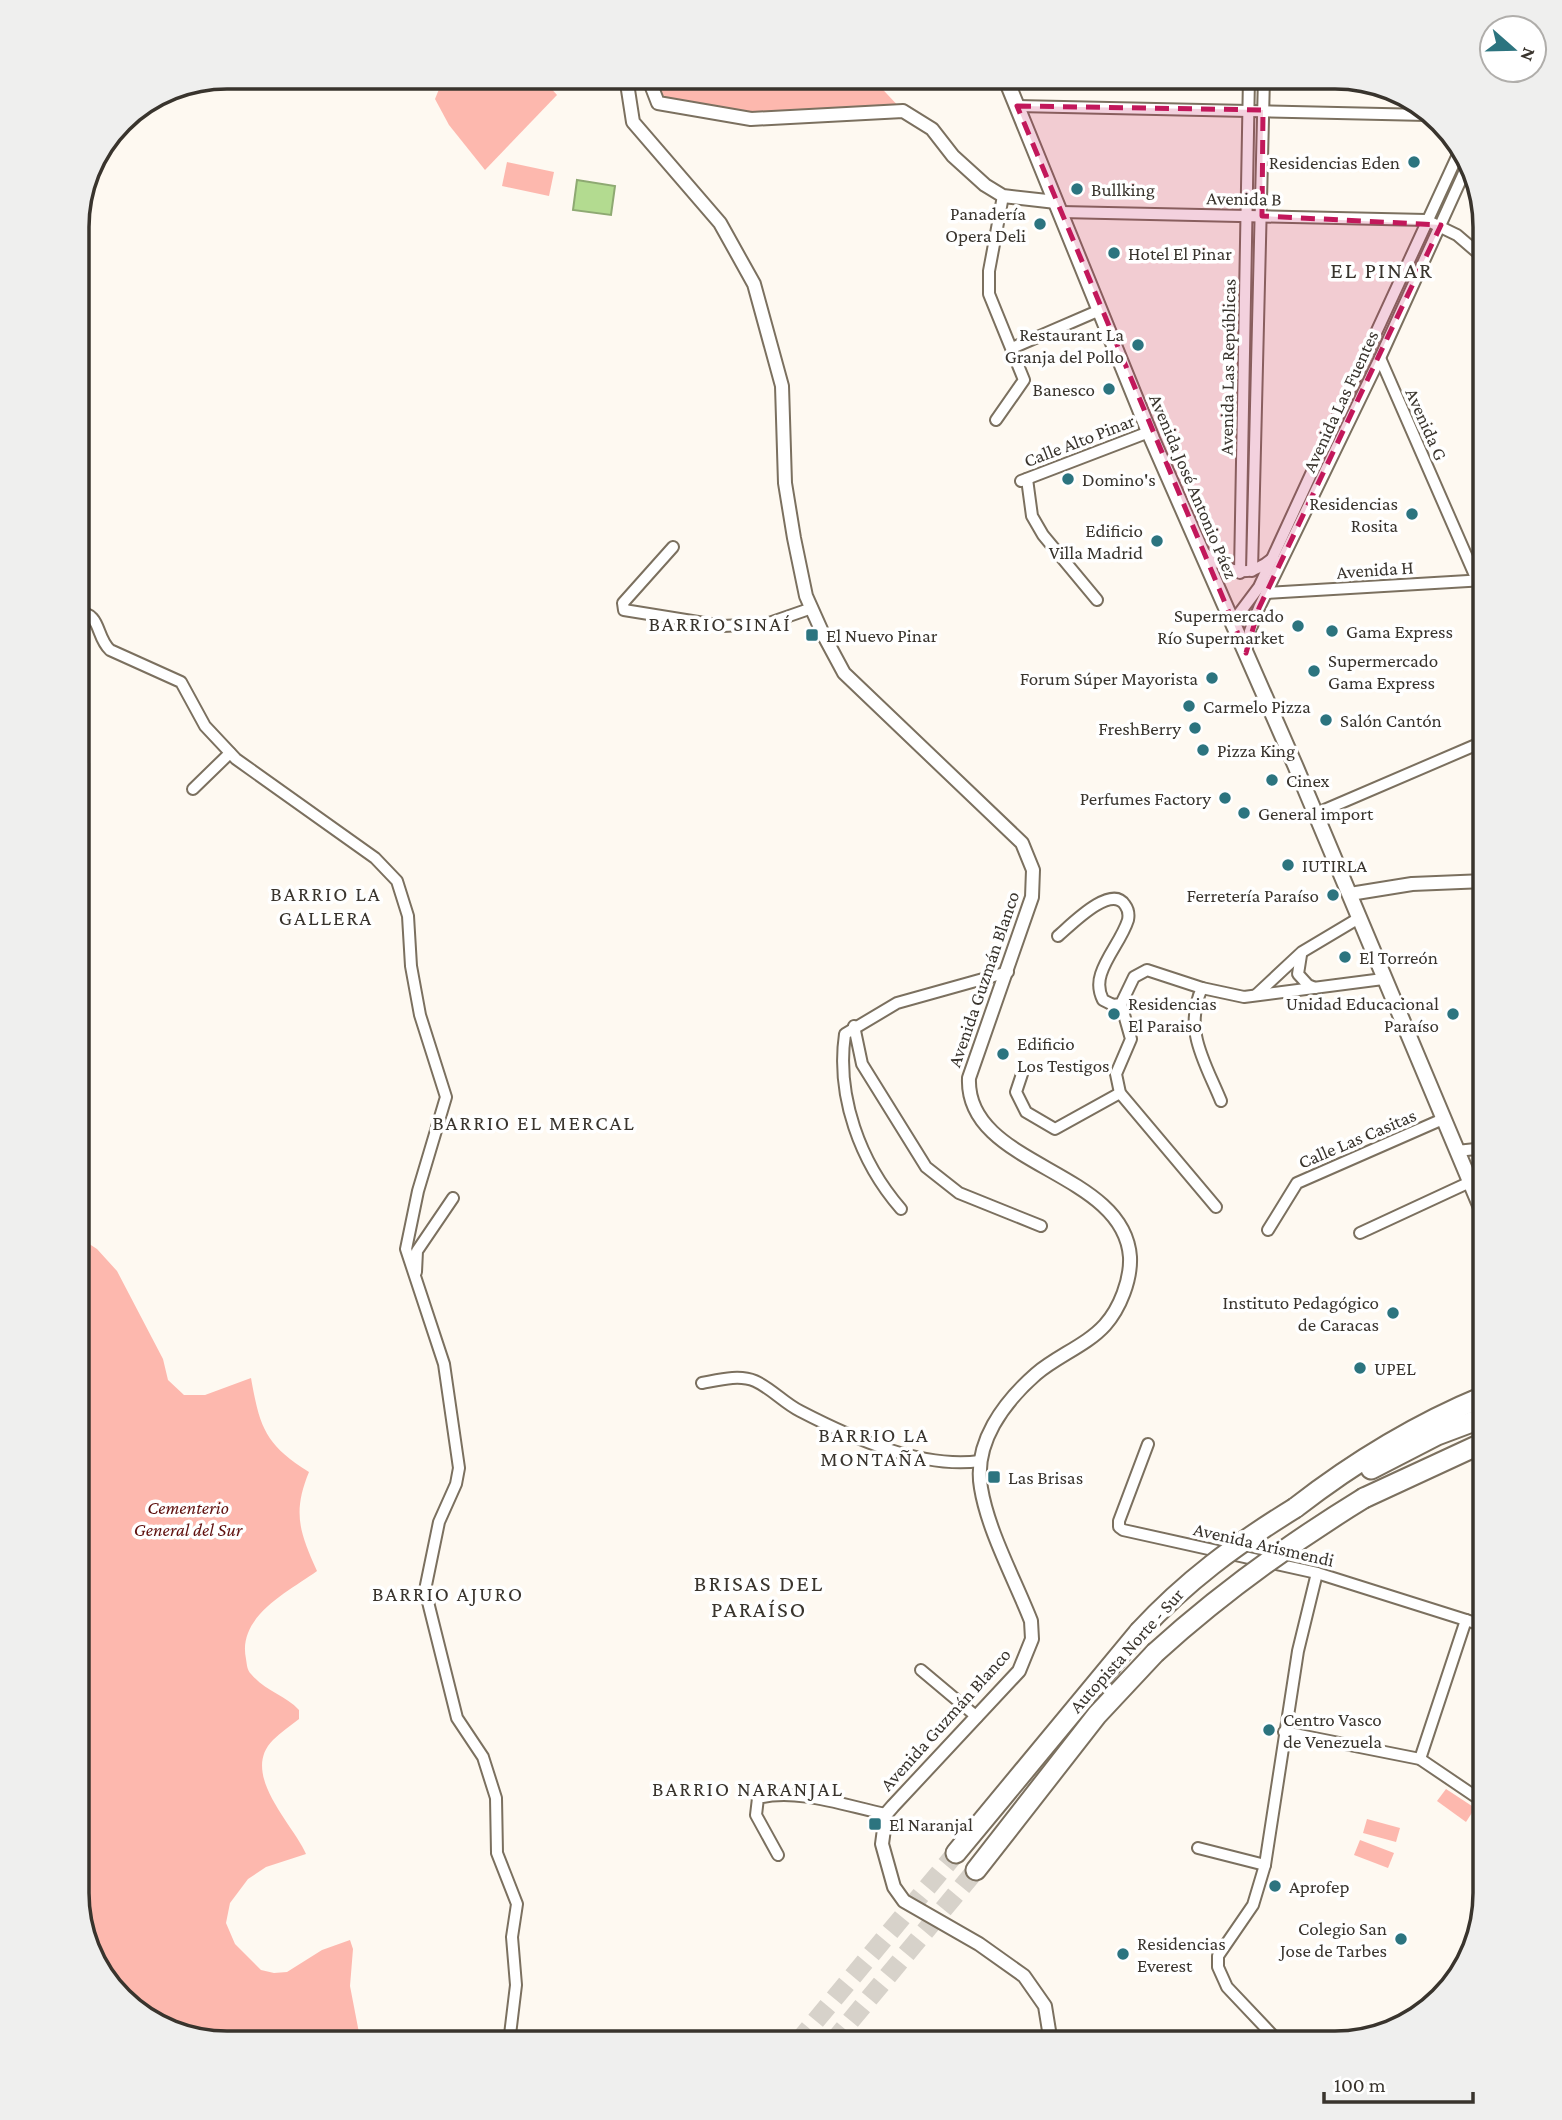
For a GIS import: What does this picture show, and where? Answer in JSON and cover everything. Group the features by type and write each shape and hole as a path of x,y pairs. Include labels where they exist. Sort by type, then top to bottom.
{"highway":[{"path":"1295,1508 1338,1475 1391,1443 1473,1402"},
{"name":"Autopista Norte - Sur","path":"956,1853 1175,1592 1210,1564 1295,1508 1437,1435 1473,1422"},
{"name":"Autopista Norte - Sur","path":"976,1870 1097,1715 1155,1653 1207,1607 1278,1554 1364,1498 1473,1448"},
{"path":"1364,1498 1400,1494 1473,1461"}],"main road":[{"name":"Avenida José Antonio Páez","path":"1010,90 1149,432 1350,894 1383,979 1473,1189"}],"street":[{"name":"Avenida Guzmán Blanco","path":"628,89 633,122 720,223 754,284 782,386 785,483 806,596 845,673 1022,843 1030,856 1034,883 1032,897 969,1078 968,1096 988,1129 1111,1213 1125,1236 1130,1257 1128,1278 1118,1307 1104,1326 1036,1374 1008,1404 985,1440 980,1461 981,1487 987,1512 1031,1621 1032,1639 1019,1671 886,1814 882,1844 894,1887 904,1901 979,1944 1024,1976 1045,2006 1049,2031"},
{"path":"653,89 658,103 739,117 903,111 932,129 953,156 985,185 1003,196 1058,207"},
{"name":"Avenida Las Repúblicas","path":"1246,572 1249,90"},
{"name":"Avenida Las Repúblicas","path":"1246,572 1262,216 1264,90"},
{"path":"1017,106 1414,115"},
{"name":"Avenida Las Fuentes","path":"1232,623 1259,587 1275,556 1455,160"},
{"name":"Avenida Las Fuentes","path":"1246,653 1250,631 1267,593 1380,358 1463,176"},
{"path":"1025,199 1050,184"},
{"path":"996,420 1024,380 989,294 989,271 1003,196"},
{"name":"Avenida B","path":"1058,207 1247,216 1426,220 1441,225 1473,250"},
{"path":"1012,348 1100,310"},
{"path":"1366,352 1380,358"},
{"name":"Avenida G","path":"1380,358 1473,562"},
{"name":"Calle Alto Pinar","path":"1097,600 1042,535 1032,516 1024,480 1149,432"},
{"path":"673,547 623,603 624,610 723,625 766,624 812,608"},
{"path":"1202,551 1223,567 1246,572 1275,556"},
{"name":"Avenida H","path":"1267,593 1473,580"},
{"path":"90,616 96,618 105,645 110,650 181,682 205,726 230,753 387,868 404,899 420,1014 446,1097 406,1243 422,1302 448,1379 450,1416 459,1468 456,1484 439,1522 425,1590 444,1678 457,1718 483,1757 496,1798 497,1853 517,1904 512,1937 516,1985 511,2030"},
{"path":"1315,814 1473,746"},
{"path":"193,789 230,753"},
{"path":"1350,894 1412,884 1473,881"},
{"path":"1058,936 1094,905 1113,899 1122,901 1127,907 1128,922 1100,975 1099,985 1105,1003 1121,1004"},
{"path":"1256,995 1302,951 1359,918"},
{"path":"1302,951 1297,962 1298,974 1308,985 1315,988"},
{"path":"1216,1207 1120,1093 1116,1074 1131,1039 1121,1004 1134,977 1147,970 1233,996 1383,979"},
{"path":"901,1209 875,1175 847,1105 841,1056 845,1034 854,1026 908,999 1007,971"},
{"path":"1202,988 1192,1017 1194,1033 1221,1101"},
{"path":"854,1026 862,1063 926,1167 959,1193 1041,1226"},
{"path":"1022,1074 1016,1092 1027,1112 1055,1129 1076,1120 1120,1093"},
{"name":"Calle Las Casitas","path":"1268,1230 1297,1183 1443,1119"},
{"path":"1457,1151 1473,1149"},
{"path":"1360,1233 1470,1182"},
{"path":"422,1302 415,1257 453,1198"},
{"path":"702,1383 741,1377 755,1381 797,1410 848,1434 930,1462 980,1461"},
{"name":"Avenida Arismendi","path":"1148,1444 1119,1521 1119,1527 1123,1530 1317,1573 1473,1622"},
{"path":"1269,2031 1227,1987 1218,1967 1218,1956 1253,1905 1265,1865 1298,1651 1317,1573"},
{"path":"1420,1759 1466,1620"},
{"path":"922,1670 977,1717"},
{"path":"1284,1732 1420,1759 1473,1795"},
{"path":"778,1855 756,1815 758,1798 773,1794 798,1796 886,1814"},
{"path":"1198,1848 1265,1865"}],"highlighted area":[{"path":"1017,106 1263,110 1262,216 1441,225 1259,608 1246,653"}],"green space":[{"path":"439,89 552,89 557,95 485,170 449,125 435,99"},
{"path":"653,89 883,90 903,111 751,119 658,103"},
{"path":"507,162 554,172 549,196 502,186"},
{"name":"Cementerio General del Sur","path":"89,1244 117,1271 163,1359 168,1380 184,1395 205,1395 251,1378 258,1410 267,1433 283,1453 309,1472 301,1499 300,1523 317,1571 267,1607 249,1630 245,1644 250,1672 262,1685 288,1700 299,1710 299,1719 273,1740 264,1753 262,1768 272,1799 306,1854 266,1867 248,1879 230,1903 226,1923 235,1944 261,1970 274,1973 287,1972 322,1950 350,1940 353,1949 350,1986 358,2030 201,2028 166,2016 136,1996 108,1962 94,1928 89,1892"},
{"path":"1446,1789 1473,1807 1473,1811 1466,1822 1437,1801"},
{"path":"1367,1819 1400,1828 1396,1842 1363,1833"},
{"path":"1360,1840 1394,1853 1388,1868 1354,1855"}],"shaded area":[{"path":"577,180 615,186 611,215 573,210"}],"tunnel":[{"path":"807,2031 956,1853"},
{"path":"842,2031 976,1870"}],"place":[{"name":"Residencias Eden","path":"1414,162"},
{"name":"Bullking","path":"1077,189"},
{"name":"Panadería Opera Deli","path":"1040,224"},
{"name":"Hotel El Pinar","path":"1114,253"},
{"name":"Restaurant La Granja del Pollo","path":"1138,345"},
{"name":"Banesco","path":"1109,389"},
{"name":"Domino's","path":"1068,479"},
{"name":"Residencias Rosita","path":"1412,514"},
{"name":"Edificio Villa Madrid","path":"1157,541"},
{"name":"Supermercado Río Supermarket","path":"1298,626"},
{"name":"Gama Express","path":"1332,631"},
{"name":"El Nuevo Pinar","path":"812,635"},
{"name":"Supermercado Gama Express","path":"1314,671"},
{"name":"Forum Súper Mayorista","path":"1212,678"},
{"name":"Carmelo Pizza","path":"1189,706"},
{"name":"Salón Cantón","path":"1326,720"},
{"name":"FreshBerry","path":"1195,728"},
{"name":"Pizza King","path":"1203,750"},
{"name":"Cinex","path":"1272,780"},
{"name":"Perfumes Factory","path":"1225,798"},
{"name":"General import","path":"1244,813"},
{"name":"IUTIRLA","path":"1288,865"},
{"name":"Ferretería Paraíso","path":"1333,895"},
{"name":"El Torreón","path":"1345,957"},
{"name":"Residencias El Paraiso","path":"1114,1014"},
{"name":"Unidad Educacional Paraíso","path":"1453,1014"},
{"name":"Edificio Los Testigos","path":"1003,1054"},
{"name":"Instituto Pedagógico de Caracas","path":"1393,1313"},
{"name":"UPEL","path":"1360,1368"},
{"name":"Las Brisas","path":"994,1477"},
{"name":"Centro Vasco de Venezuela","path":"1269,1730"},
{"name":"El Naranjal","path":"875,1824"},
{"name":"Aprofep","path":"1275,1886"},
{"name":"Colegio San Jose de Tarbes","path":"1401,1939"},
{"name":"Residencias Everest","path":"1123,1954"}],"district":[{"name":"EL PINAR","path":"1382,270"},
{"name":"BARRIO SINAÍ","path":"720,624"},
{"name":"BARRIO LA GALLERA","path":"326,906"},
{"name":"BARRIO EL MERCAL","path":"534,1123"},
{"name":"BARRIO LA MONTAÑA","path":"874,1447"},
{"name":"BARRIO AJURO","path":"448,1594"},
{"name":"BRISAS DEL PARAÍSO","path":"759,1596"},
{"name":"BARRIO NARANJAL","path":"748,1789"}]}
